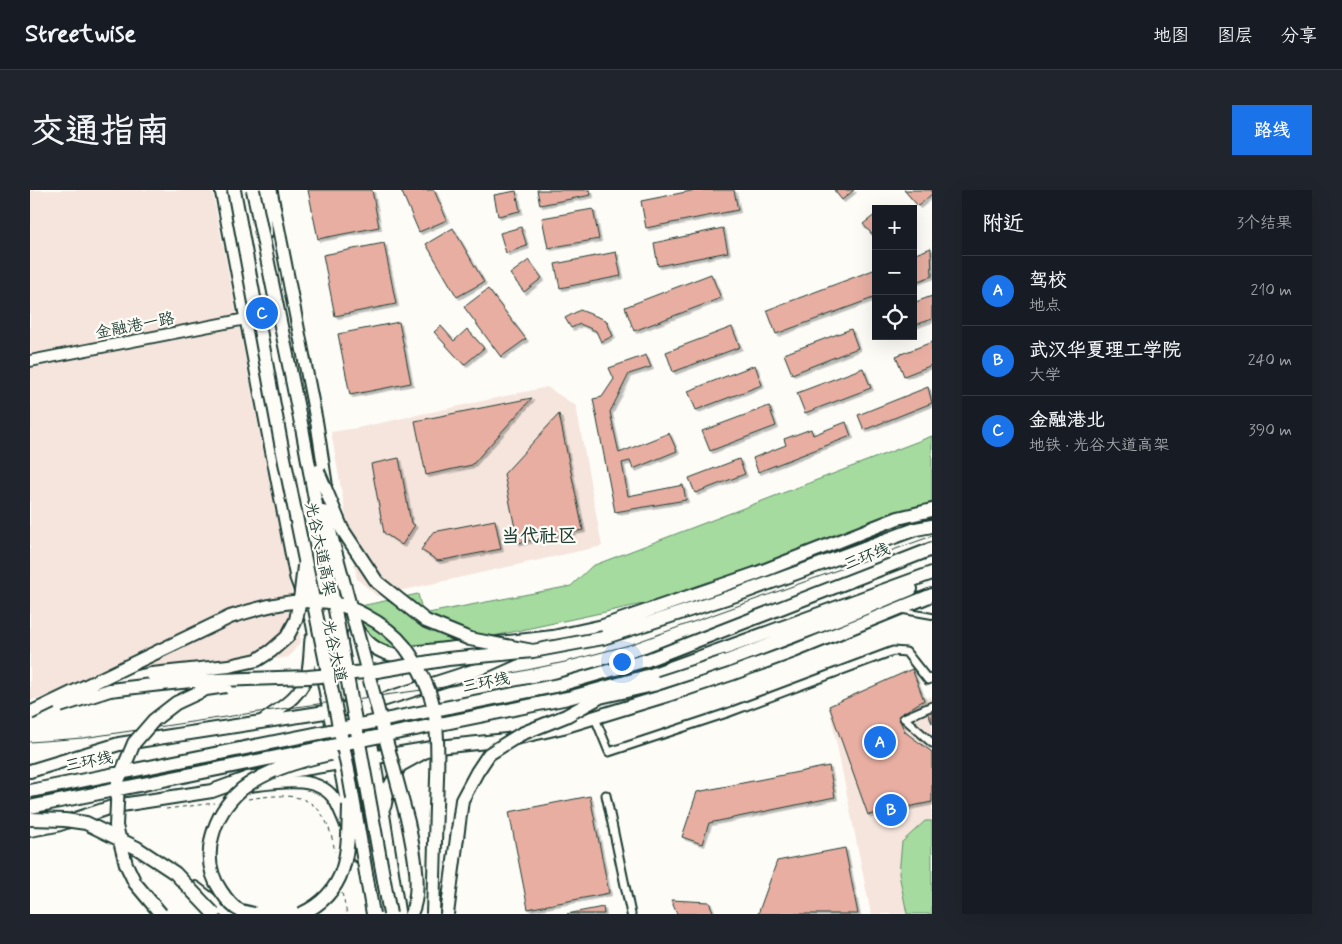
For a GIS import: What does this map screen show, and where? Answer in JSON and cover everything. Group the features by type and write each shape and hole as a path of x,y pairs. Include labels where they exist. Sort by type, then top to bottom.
{"highway":[{"name":"光谷大道高架","path":"234,190 281,443 350,775 374,914"},
{"name":"光谷大道高架","path":"253,190 303,433 390,914"},
{"path":"264,190 266,256"},
{"path":"303,433 342,530 377,582 426,621 470,639 533,651"},
{"path":"312,483 329,528 408,822 416,868 414,907 411,914"},
{"path":"351,623 369,644 383,653 394,654 553,637 603,626 754,574 898,518 932,510"},
{"path":"893,538 920,521 932,516"},
{"path":"30,714 110,690 191,681 377,672 448,659 533,651 602,638 752,589 916,529 932,526"},
{"name":"三环线","path":"30,791 559,685 647,660 932,549"},
{"path":"57,701 107,683 125,679 152,674 229,666 258,660 287,637 296,620 305,552"},
{"name":"三环线","path":"30,807 568,698 652,675 932,573"},
{"path":"254,914 238,910 225,897 214,882 209,861 210,843 218,820 227,803 259,777 318,757 653,685 778,642 932,580"},
{"path":"686,598 752,589"},
{"path":"30,830 57,825 115,806 212,791 248,778 438,746 507,740 563,727 731,674 794,651 932,595"},
{"path":"30,714 104,676 230,616 257,608 279,603 317,601 338,604 375,620 404,646 428,689 435,714 438,767 432,914"},
{"path":"778,642 895,609"},
{"path":"30,771 119,744 364,706 476,670 553,637"},
{"path":"161,914 135,883 126,864 116,826 118,781 134,743 154,720 176,703 206,689 280,677"},
{"path":"447,914 462,800 489,754 521,734 566,716 600,697"},
{"path":"301,914 317,907 332,893 344,868 350,775"},
{"path":"30,820 66,820 86,824 137,848 175,873 229,914"},
{"path":"175,873 214,914"}],"main road":[{"name":"光谷大道","path":"221,190 296,578 312,622 358,856 367,914"},
{"name":"光谷大道","path":"271,190 317,424 342,584 351,623 399,914"},
{"path":"260,723 298,692 308,672 312,622"},
{"path":"383,811 389,787 400,766 438,746"},
{"path":"212,791 281,782 306,781 323,789 335,800 358,856"}],"street":[{"name":"金融港一路","path":"30,361 246,319"},
{"path":"595,718 609,752 727,714 893,651 906,652 928,680 932,678"},
{"path":"932,706 904,718 932,743"},
{"path":"606,795 631,914"}],"lane":[{"path":"895,609 932,616"}],"shaded area":[{"path":"30,190 212,190 301,641 289,657 30,701"},
{"path":"547,387 576,406 602,546 377,596 357,579 331,432"},
{"path":"912,669 924,699 932,696 932,914 871,914 829,706"}],"green space":[{"path":"932,436 932,502 661,600 489,637 395,650 369,640 356,607 418,594 423,614 571,586 592,566"},
{"path":"925,821 932,821 932,914 907,914 899,874 902,842"}],"building":[{"path":"308,190 372,190 379,227 318,239"},
{"path":"401,190 434,190 447,220 419,232"},
{"path":"537,190 590,190 591,195 540,205"},
{"path":"696,190 734,190 738,210 646,228 641,201"},
{"path":"834,190 854,190 842,200"},
{"path":"904,190 932,190 932,194 918,206"},
{"path":"516,191 520,211 498,216 494,195"},
{"path":"593,209 599,239 548,248 542,218"},
{"path":"872,217 872,234 863,224"},
{"path":"521,227 527,246 506,253 500,233"},
{"path":"453,228 484,282 457,297 426,244"},
{"path":"723,228 728,252 658,266 654,243"},
{"path":"384,243 396,304 335,316 323,255"},
{"path":"931,248 932,276 917,282 917,253"},
{"path":"616,252 621,276 560,288 555,264"},
{"path":"529,260 542,278 524,292 510,274"},
{"path":"872,271 872,298 776,334 767,310"},
{"path":"711,274 721,298 634,331 625,307"},
{"path":"488,289 526,339 501,357 464,307"},
{"path":"932,296 932,319 917,325 917,302"},
{"path":"580,310 606,320 613,336 601,342 596,331 580,324 571,328 565,318"},
{"path":"399,322 411,383 350,395 338,334"},
{"path":"441,326 454,341 467,329 484,348 464,365 434,332"},
{"path":"732,327 740,347 673,372 666,352"},
{"path":"851,329 858,348 792,374 784,354"},
{"path":"932,342 932,365 904,376 896,356"},
{"path":"646,355 651,367 629,374 610,412 619,453 669,433 677,451 633,469 630,461 622,463 628,496 683,485 686,500 615,512 593,399 602,397 614,379 609,368"},
{"path":"755,365 762,385 696,410 688,391"},
{"path":"863,368 871,388 805,413 797,393"},
{"path":"928,387 932,403 864,430 858,415"},
{"path":"532,398 472,465 426,475 415,421"},
{"path":"769,406 776,426 710,451 702,431"},
{"path":"559,414 583,530 518,543 504,474"},
{"path":"846,422 851,436 758,472 753,458 786,445 784,439 811,429 813,435"},
{"path":"399,458 411,523 415,525 402,545 384,533 371,464"},
{"path":"739,459 745,474 695,493 689,478"},
{"path":"495,520 501,549 438,561 421,550 433,532"},
{"path":"912,669 924,700 898,716 905,732 932,752 932,802 868,815 829,706"},
{"path":"932,710 932,723 927,712"},
{"path":"829,766 835,797 709,823 702,844 682,837 697,792"},
{"path":"590,796 609,893 528,909 509,812"},
{"path":"845,848 858,914 758,914 777,861"},
{"path":"671,900 709,902 714,914 677,914"},
{"path":"603,907 604,914 567,914"}],"tram line":[{"path":"30,742 83,738 452,686 565,662 629,645 932,536"}],"place":[{"name":"金融港北","path":"262,313"},
{"name":"驾校","path":"880,742"},
{"name":"武汉华夏理工学院","path":"891,810"}],"district":[{"name":"当代社区","path":"539,536"}]}
